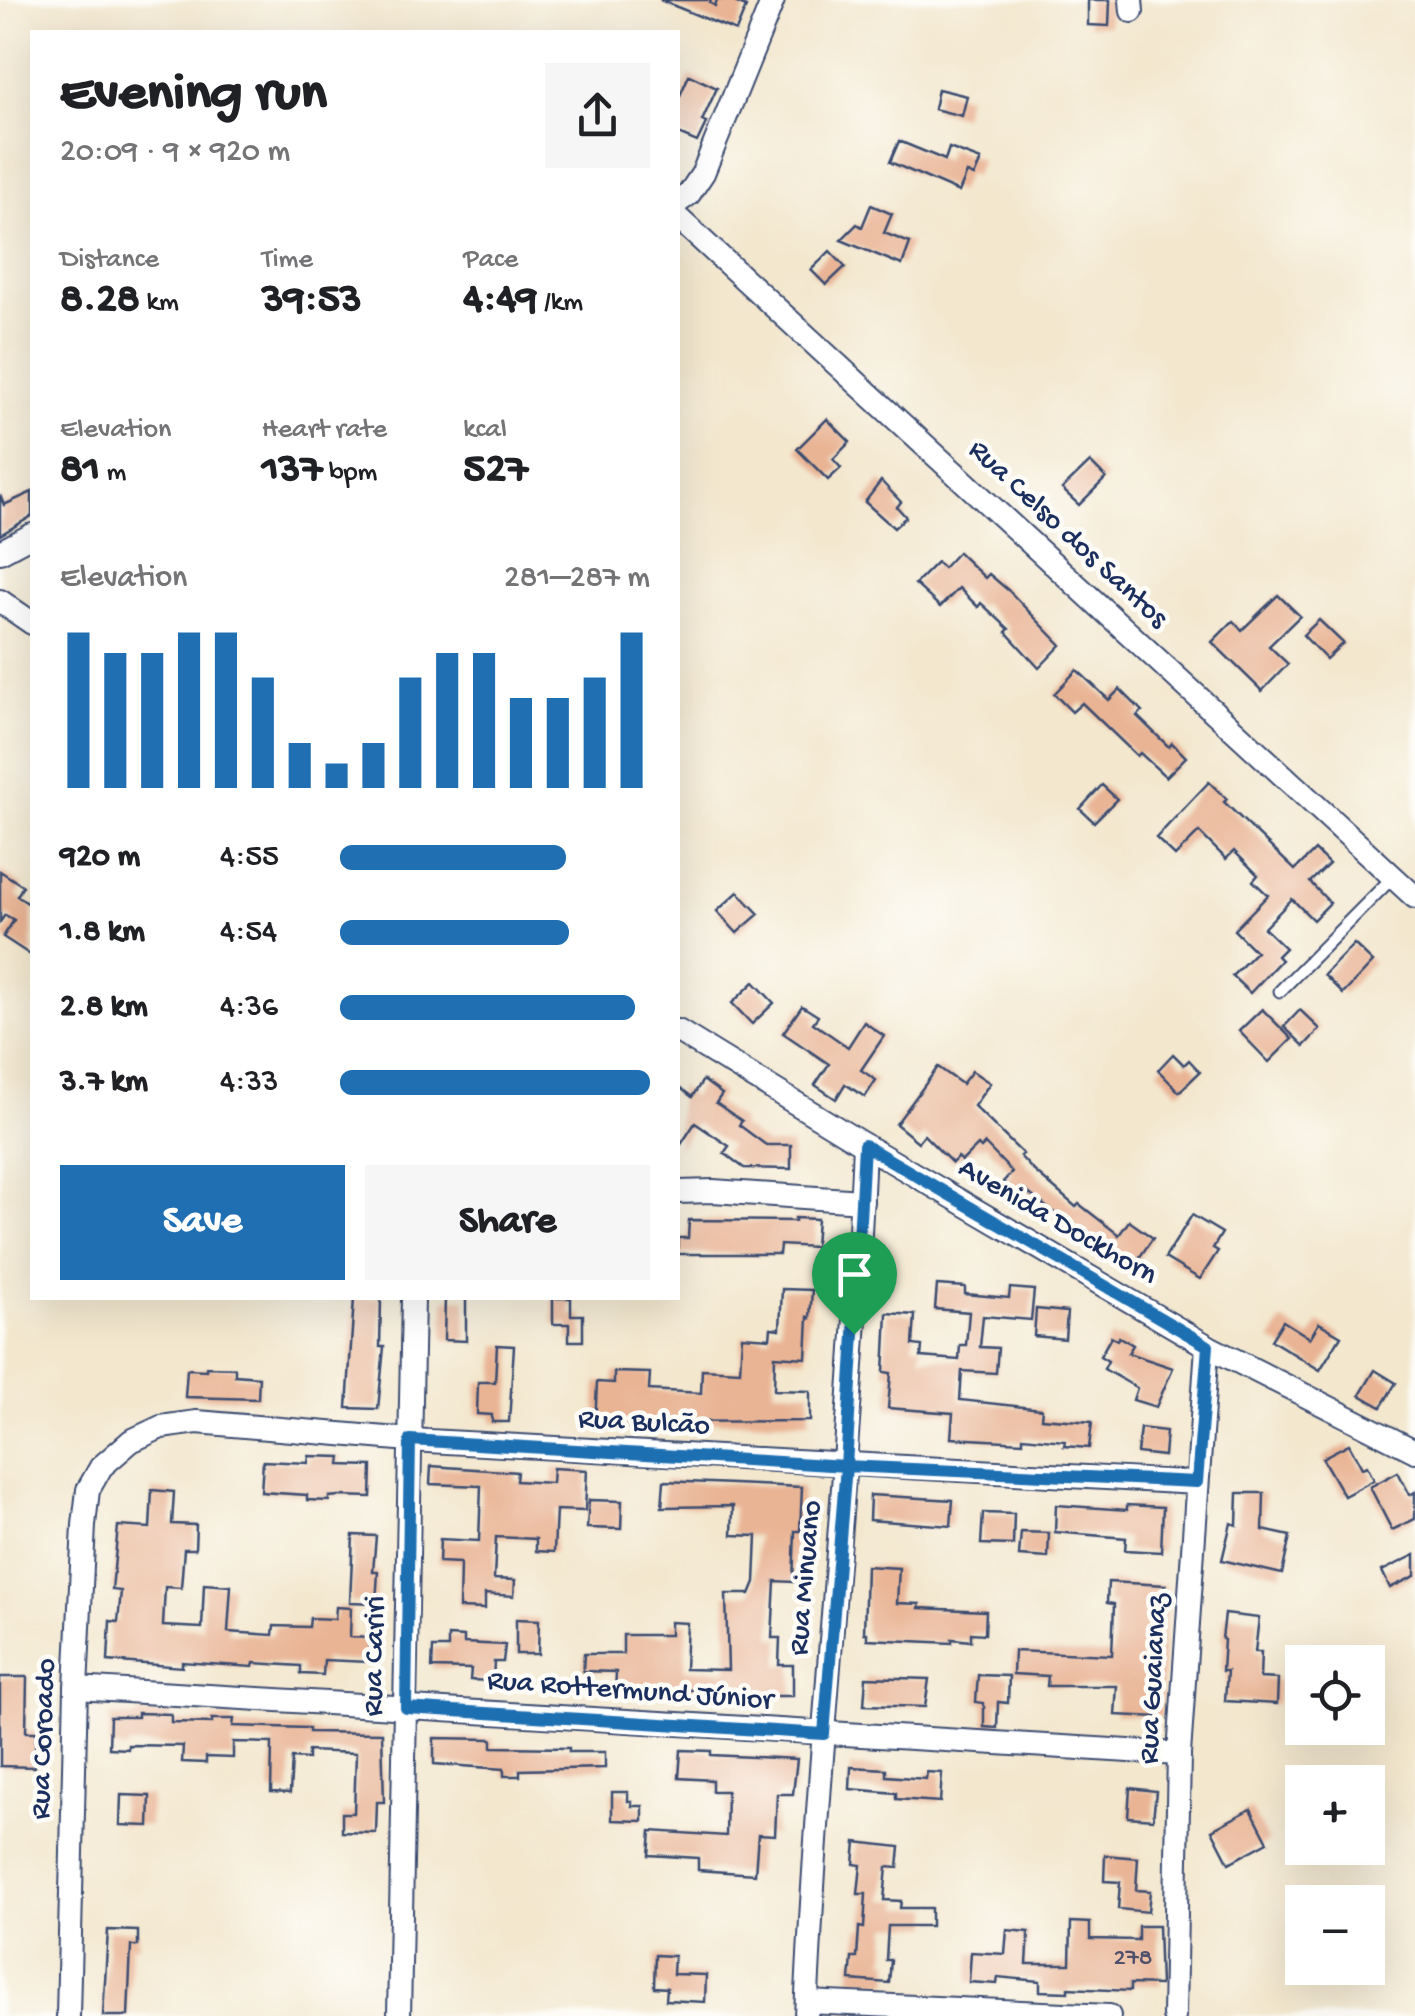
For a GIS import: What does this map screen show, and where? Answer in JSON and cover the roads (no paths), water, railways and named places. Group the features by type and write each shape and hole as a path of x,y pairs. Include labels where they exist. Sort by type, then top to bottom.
{"street":[{"path":"680,201 703,173 773,0"},
{"name":"Rua Celso dos Santos","path":"680,220 1415,897"},
{"path":"0,552 30,536"},
{"path":"0,601 30,622"},
{"name":"Avenida Dockhorn","path":"680,1032 1208,1346 1415,1451"},
{"name":"Rua Minuano","path":"807,2009 846,1466 864,1145"},
{"path":"680,1192 713,1190 862,1201"},
{"name":"Rua Cariri","path":"399,2016 413,1300"},
{"name":"Rua Guaianaz","path":"1174,2016 1180,1754 1208,1346"},
{"name":"Rua Bulcão","path":"101,1467 131,1441 161,1427 197,1422 410,1440 1197,1482"},
{"name":"Rua Coroado","path":"68,2016 76,1688 88,1490 101,1467"},
{"name":"Rua Rottermund Júnior","path":"76,1688 1180,1754"},
{"path":"807,2009 1109,2016"}],"lane":[{"path":"1280,991 1394,876"}]}
